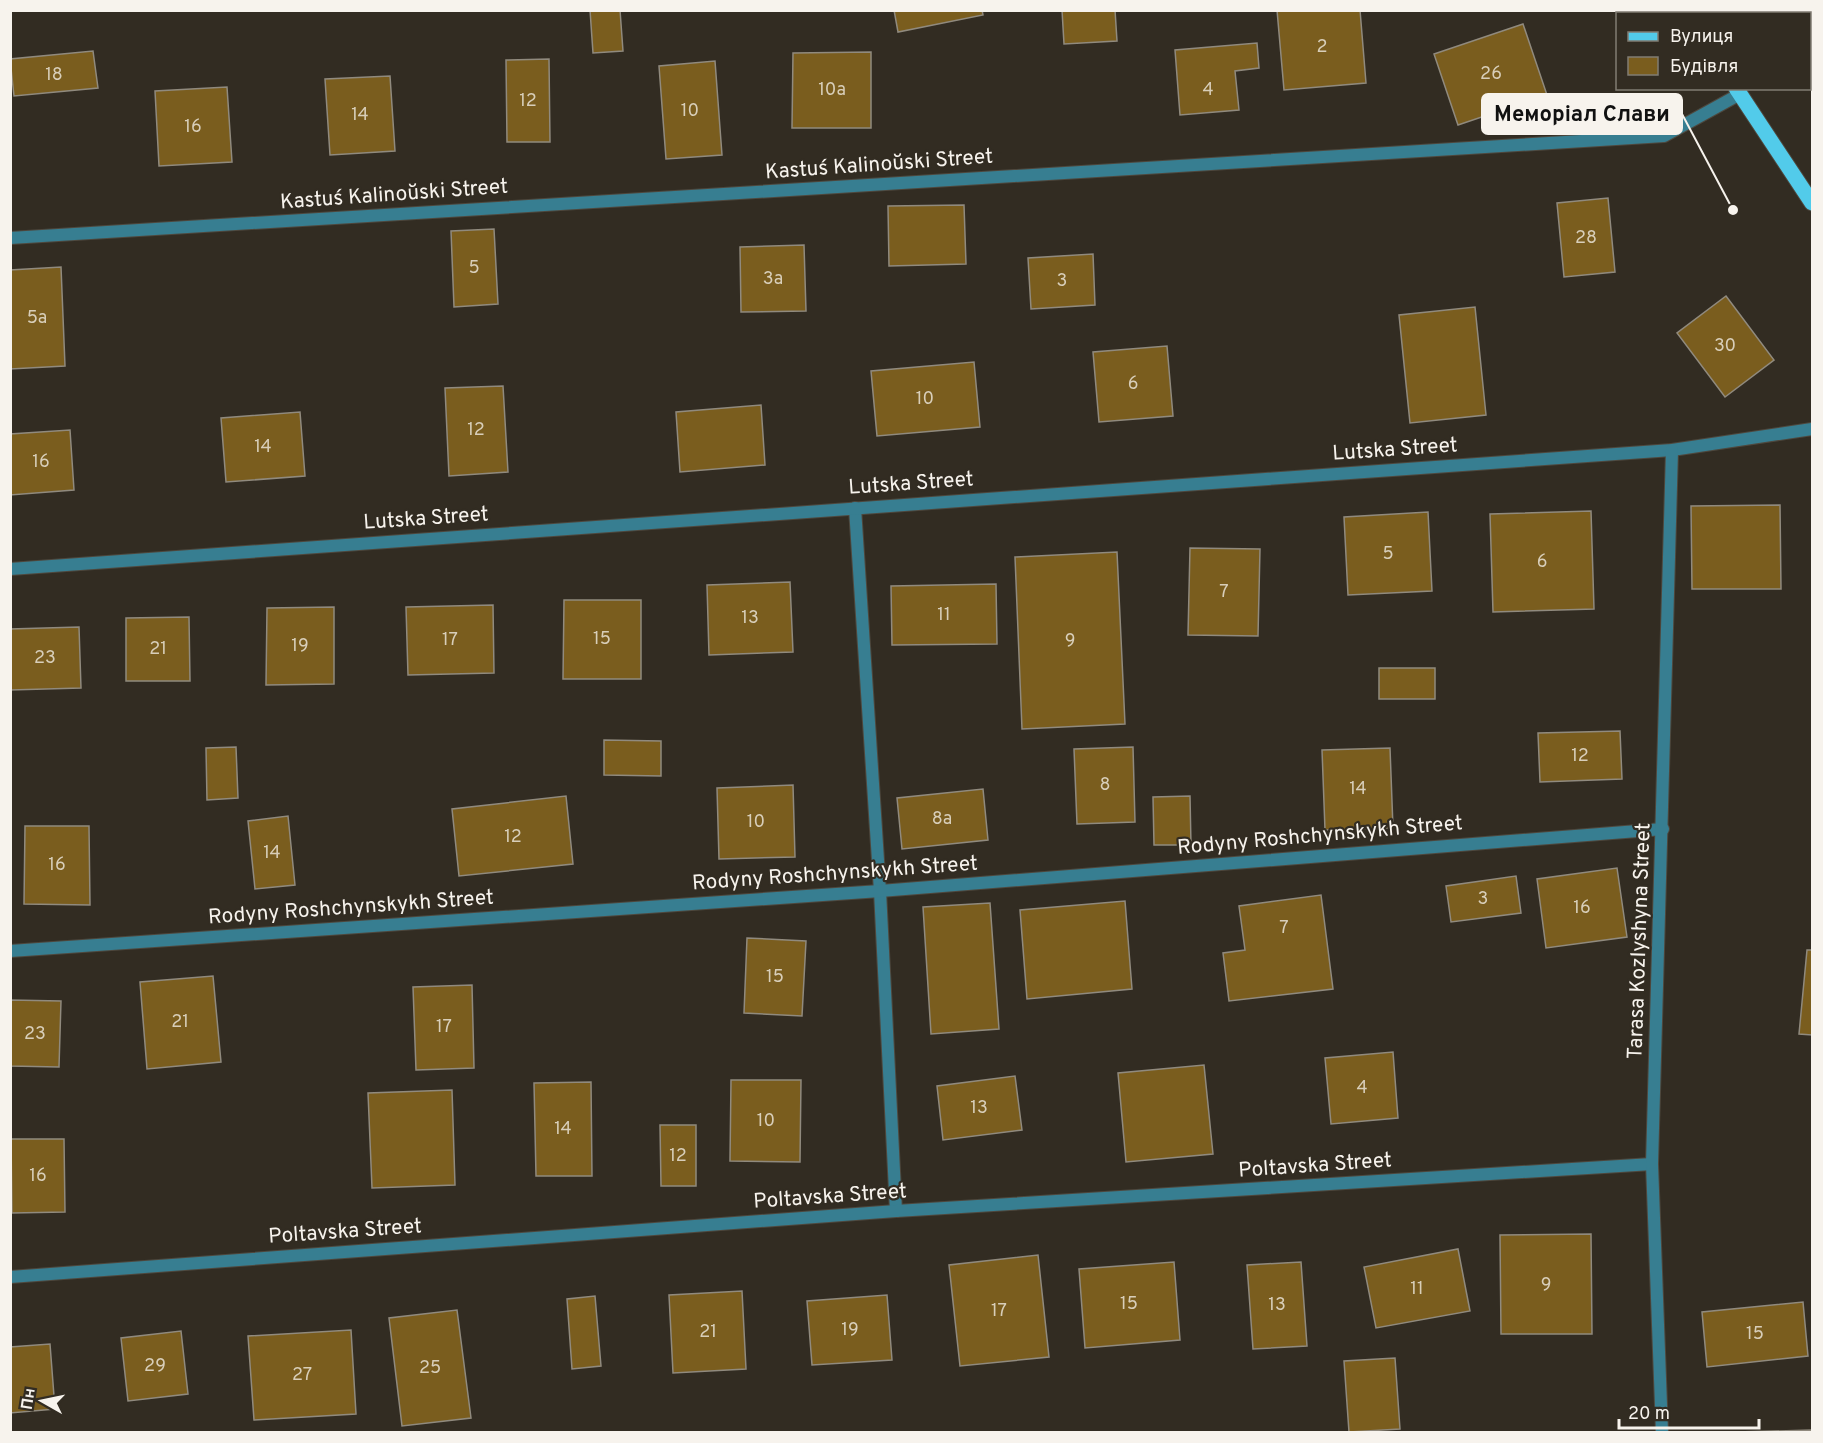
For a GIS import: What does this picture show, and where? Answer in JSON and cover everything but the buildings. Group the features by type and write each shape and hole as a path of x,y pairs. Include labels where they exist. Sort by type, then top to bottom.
{"main road":[{"path":"1738,91 1812,203"}],"street":[{"name":"Kastuś Kalinoŭski Street","path":"10,238 1665,136 1738,91"},
{"name":"Lutska Street","path":"10,569 1672,450 1812,429"},
{"name":"Tarasa Kozlyshyna Street","path":"1662,1432 1652,1164 1672,450"},
{"path":"855,508 880,891 896,1211"},
{"name":"Rodyny Roshchynskykh Street","path":"10,951 880,891 1663,829"},
{"name":"Poltavska Street","path":"10,1277 896,1211 1652,1164"}],"place":[{"name":"Меморіал Слави","path":"1733,210"}]}
